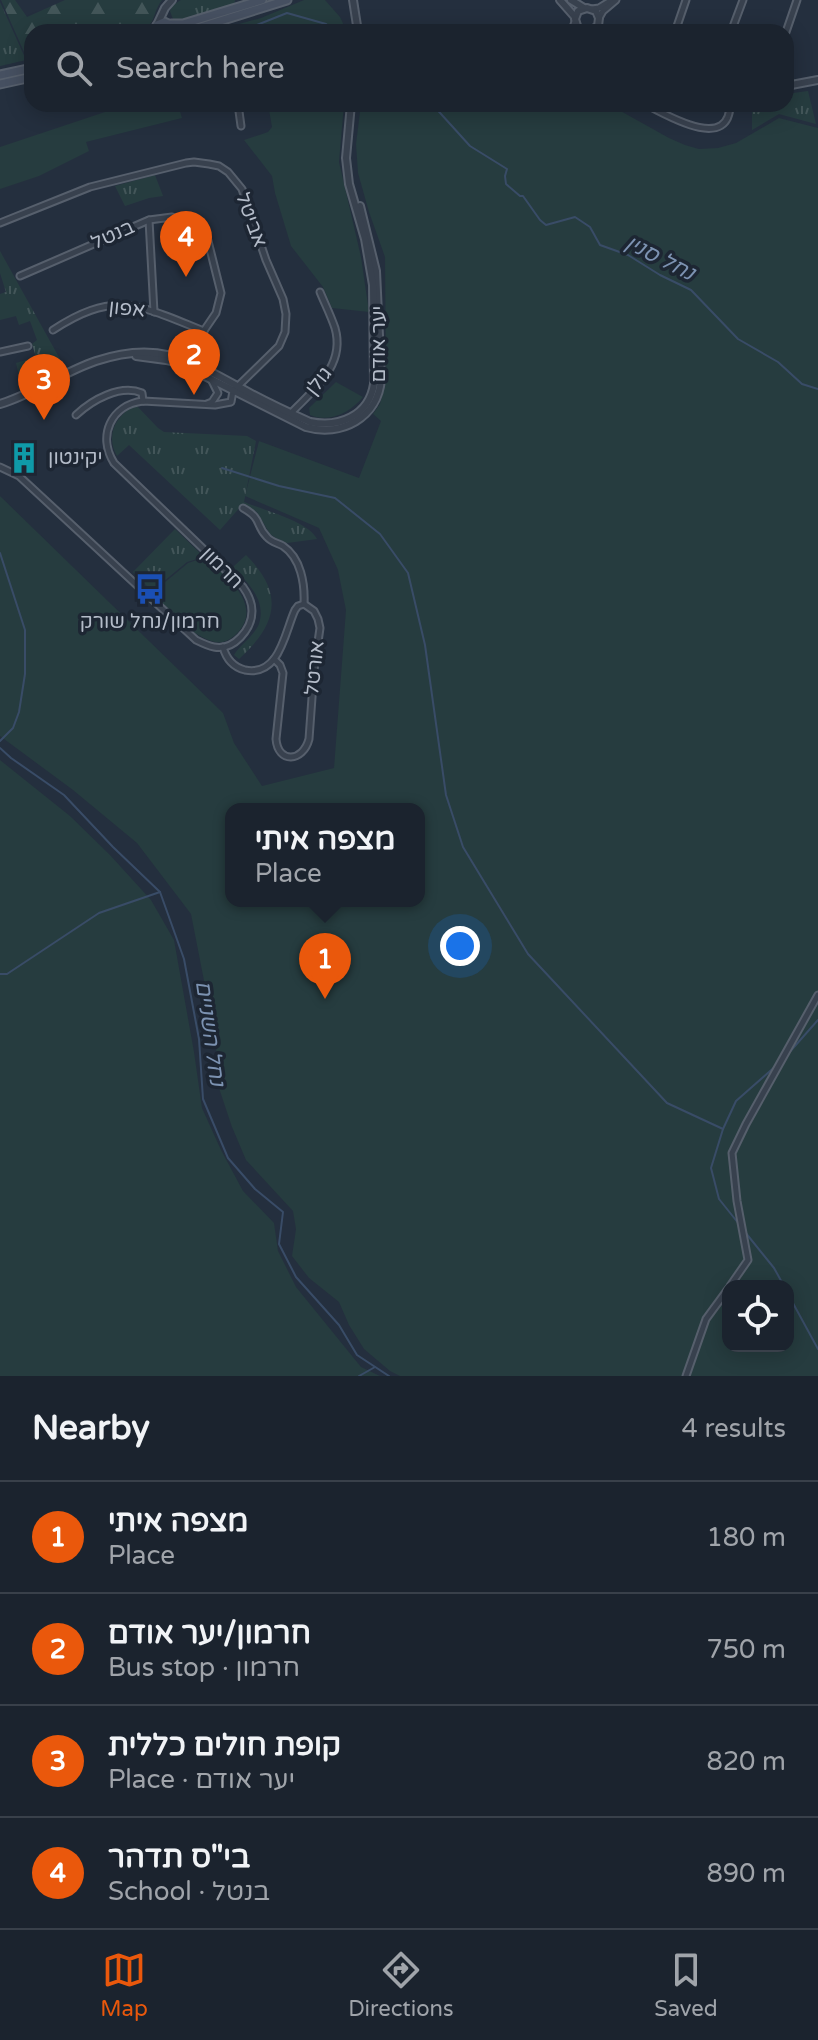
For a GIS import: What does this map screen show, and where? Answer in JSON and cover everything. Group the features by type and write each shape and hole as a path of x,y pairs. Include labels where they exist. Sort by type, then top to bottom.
{"main road":[{"path":"183,24 262,0"},
{"path":"210,24 287,0"},
{"path":"0,75 24,70"},
{"path":"0,84 24,79"}],"street":[{"path":"171,24 166,13 172,0"},
{"path":"157,24 172,0"},
{"path":"355,0 359,24"},
{"path":"560,0 576,24"},
{"path":"571,0 592,9 614,0"},
{"path":"596,24 614,0"},
{"path":"678,24 686,0"},
{"path":"734,24 743,0"},
{"path":"789,24 797,0"},
{"path":"573,24 578,11 584,8"},
{"path":"592,9 598,14 600,24"},
{"path":"794,84 818,80"},
{"path":"239,112 241,126"},
{"name":"יער אודם","path":"0,404 94,361 121,355 184,362 313,429 343,427 355,423 366,414 379,391 381,379 379,301 371,247 350,168 352,112"},
{"path":"661,112 703,128 723,124 729,112"},
{"name":"אביטל","path":"0,223 90,187 186,163 201,162 219,166 228,172 242,189 286,314 285,332 279,346 235,389"},
{"name":"בנטל","path":"20,276 149,220 163,217 192,223 206,233 221,293 219,306 184,362"},
{"path":"149,220 154,312"},
{"name":"גולן","path":"288,416 328,374 337,354 334,326 320,292"},
{"name":"אפון","path":"53,330 71,318 100,306 130,306 204,331"},
{"path":"0,352 28,346"},
{"name":"יער אודם","path":"184,362 212,380 235,389"},
{"path":"206,405 218,393 212,380"},
{"path":"76,415 100,398 131,390 142,393 143,401 215,405 231,402 235,389"},
{"name":"חרמון","path":"143,401 124,406 116,413 107,434 108,454 249,596 252,613 247,629 223,647"},
{"path":"0,467 19,476 188,634 206,645 223,647 230,662 245,670 262,668 274,659 284,643 295,610 304,604"},
{"name":"אורטל","path":"243,508 256,516 268,538 287,549 300,569 304,604 314,611 320,628 309,739 306,750 293,757 280,753 277,747 283,673 274,659"},
{"path":"734,1280 748,1260 732,1153 818,995"},
{"path":"686,1376 706,1319 722,1297"}],"green space":[{"path":"1,0 15,0 27,17 65,0 162,0 150,24 24,24 24,52"},
{"path":"181,0 235,0 234,5 181,20 173,19 170,11"},
{"path":"304,0 325,0 343,24 239,24"},
{"path":"0,2 24,60 0,66"},
{"path":"808,91 816,124 779,114 752,130 752,112 794,112 794,93"},
{"path":"105,112 180,112 182,118 86,142 89,151 39,176 0,189 0,147"},
{"path":"269,112 343,112 339,162 361,257 369,312 332,308 323,287 291,246 272,176 244,140 268,132 272,127"},
{"path":"360,112 622,112 669,138 699,149 736,143 779,118 818,128 818,1376 400,1376 390,1371 364,1349 339,1302 309,1278 292,1256 296,1229 293,1211 246,1160 217,1082 216,1042 191,914 137,843 0,736 0,496 223,713 234,743 262,786 334,768 346,610 338,570 319,528 245,496 259,441 359,478 381,421 373,414 380,404 386,378 385,257 358,173 356,144"},
{"path":"155,175 163,196 125,206 115,186"},
{"path":"0,251 66,370 23,392 16,363 36,357 32,344 37,340 30,321 19,325 16,316 0,320 0,294 6,292 0,273"},
{"path":"336,382 363,397 339,415 324,418 310,415 309,408"},
{"path":"136,405 164,432 247,436 256,441 244,502 295,521 317,539 287,543 270,534 257,512 242,505 220,530 129,445 117,456 112,441 114,426 123,414"},
{"path":"175,529 202,555 187,562 152,591 133,572"},
{"path":"203,555 231,582 245,602 243,625 234,636 223,642 211,641 194,633 152,593 188,563"},
{"path":"246,555 267,583 271,608 262,633 239,659 234,655 257,628 261,615 254,592 233,567"},
{"path":"0,760 70,816 151,900 174,940 202,1108 221,1150 243,1191 274,1223 278,1251 296,1287 361,1367 380,1376 0,1376"}],"waterway":[{"name":"נחל סנין","path":"259,24 287,13 326,24"},
{"name":"נחל סנין","path":"439,112 470,146 507,169 506,184 523,196 546,225 575,217 590,227 600,245 628,255 691,290 738,339 778,362 802,384 818,389"},
{"path":"222,468 279,486 335,498 380,534 408,573 425,645 446,795 463,847 528,954 667,1103 723,1129"},
{"path":"0,553 25,630 25,674 19,712 13,728 0,741"},
{"name":"נחל השניים","path":"0,748 64,795 160,892 184,959 199,1039 203,1099 228,1158 255,1189 283,1212 279,1244 296,1277 339,1325 357,1355 389,1376"},
{"path":"0,974 7,974 99,913 160,892"},
{"path":"787,1055 818,1020"},
{"path":"739,1224 719,1199 711,1168 736,1101 777,1065"},
{"path":"745,1232 781,1280"},
{"path":"794,1305 818,1349"},
{"path":"359,1376 375,1367"}],"place":[{"name":"בי\"ס תדהר","path":"186,277"},
{"name":"חרמון/יער אודם","path":"194,395"},
{"name":"קופת חולים כללית","path":"44,420"},
{"name":"יקינטון","path":"24,458"},
{"name":"חרמון/נחל שורק","path":"150,589"},
{"name":"מצפה איתי","path":"325,999"}]}
